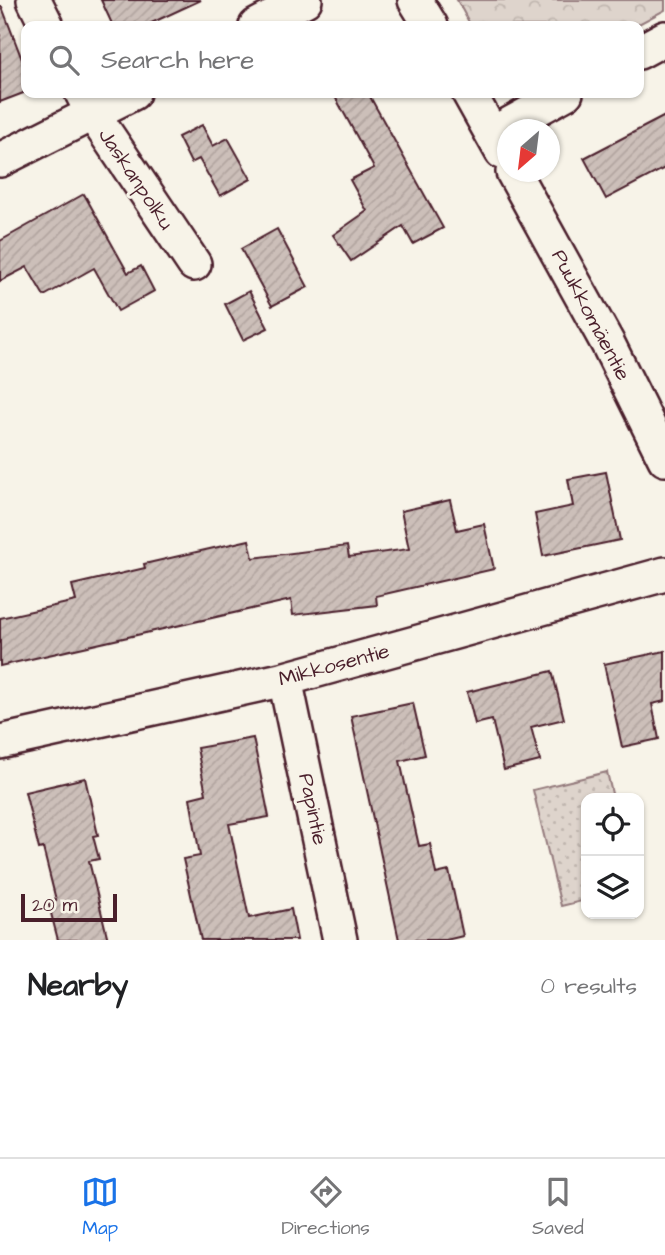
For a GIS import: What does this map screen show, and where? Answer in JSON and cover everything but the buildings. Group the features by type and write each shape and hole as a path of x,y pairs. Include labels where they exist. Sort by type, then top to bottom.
{"street":[{"path":"34,0 44,21"},
{"path":"265,21 305,0"},
{"path":"415,0 427,21"},
{"path":"644,49 665,38"},
{"path":"0,160 87,103 110,98"},
{"path":"472,98 497,143"},
{"path":"535,119 560,98"},
{"name":"Jaskanpolku","path":"87,103 194,264"},
{"name":"Puukkomäentie","path":"519,182 608,344 665,459"},
{"name":"Mikkosentie","path":"0,742 285,679 665,575"},
{"name":"Papintie","path":"285,679 340,940"}],"green space":[{"path":"457,0 665,0 665,10 644,21 468,21"},
{"path":"607,772 612,793 581,793 581,901 561,906 533,790"}]}
